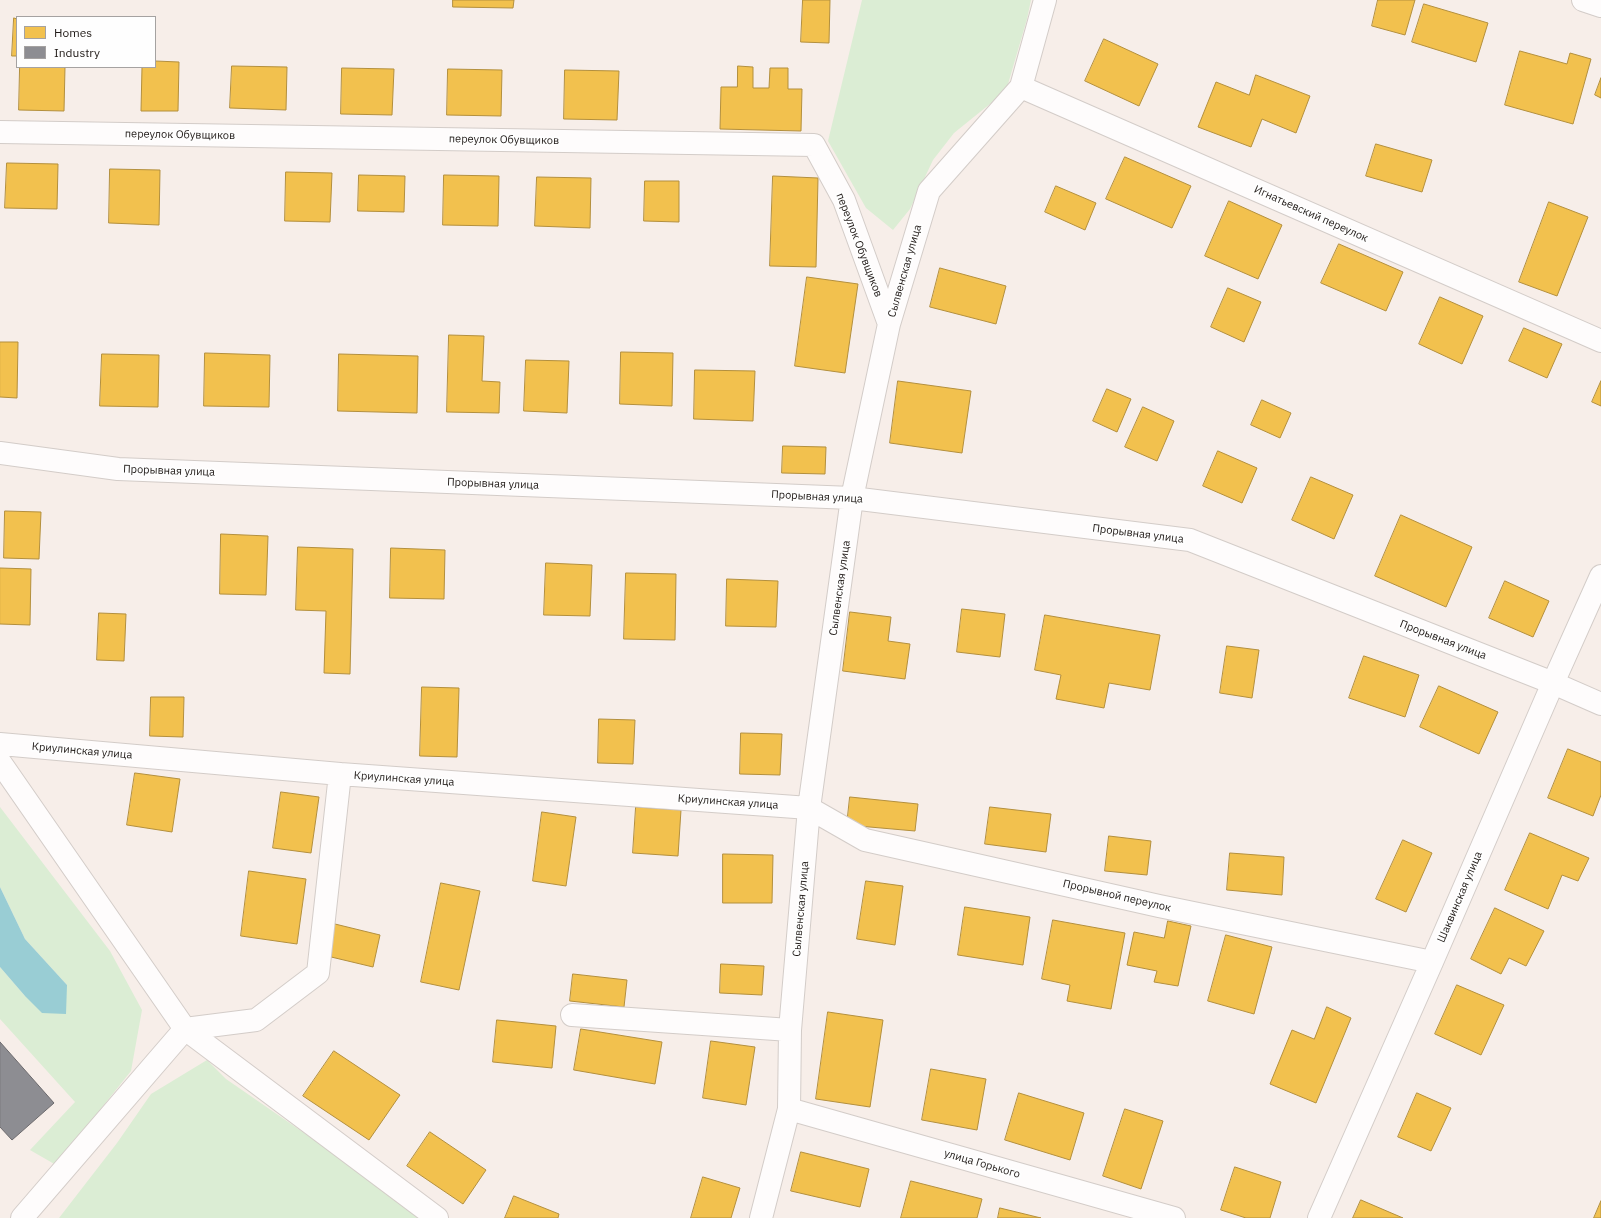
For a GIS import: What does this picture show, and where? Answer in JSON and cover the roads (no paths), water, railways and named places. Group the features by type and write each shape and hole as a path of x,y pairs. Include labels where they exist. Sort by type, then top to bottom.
{"street":[{"name":"Сылвенская улица","path":"761,1218 789,1109 790,1030 809,808 852,498 889,324 929,191 1021,87 1045,0"},
{"path":"1583,0 1601,6"},
{"name":"Игнатьевский переулок","path":"1021,87 1601,341"},
{"name":"переулок Обувщиков","path":"0,132 814,145 844,200 889,324"},
{"name":"Прорывная улица","path":"0,453 118,469 852,498 1190,540 1553,683 1601,704"},
{"name":"Шаквинская улица","path":"1319,1218 1601,576"},
{"name":"Криулинская улица","path":"0,744 340,774 809,808"},
{"path":"0,762 185,1028 437,1218"},
{"path":"22,1218 185,1028 256,1020 318,973 340,774"},
{"name":"Прорывной переулок","path":"809,808 865,840 1159,906 1432,962"},
{"path":"572,1015 790,1030"},
{"name":"улица Горького","path":"789,1109 1174,1218"}],"water":[{"path":"0,887 25,939 67,985 66,1014 42,1013 0,967"}]}
